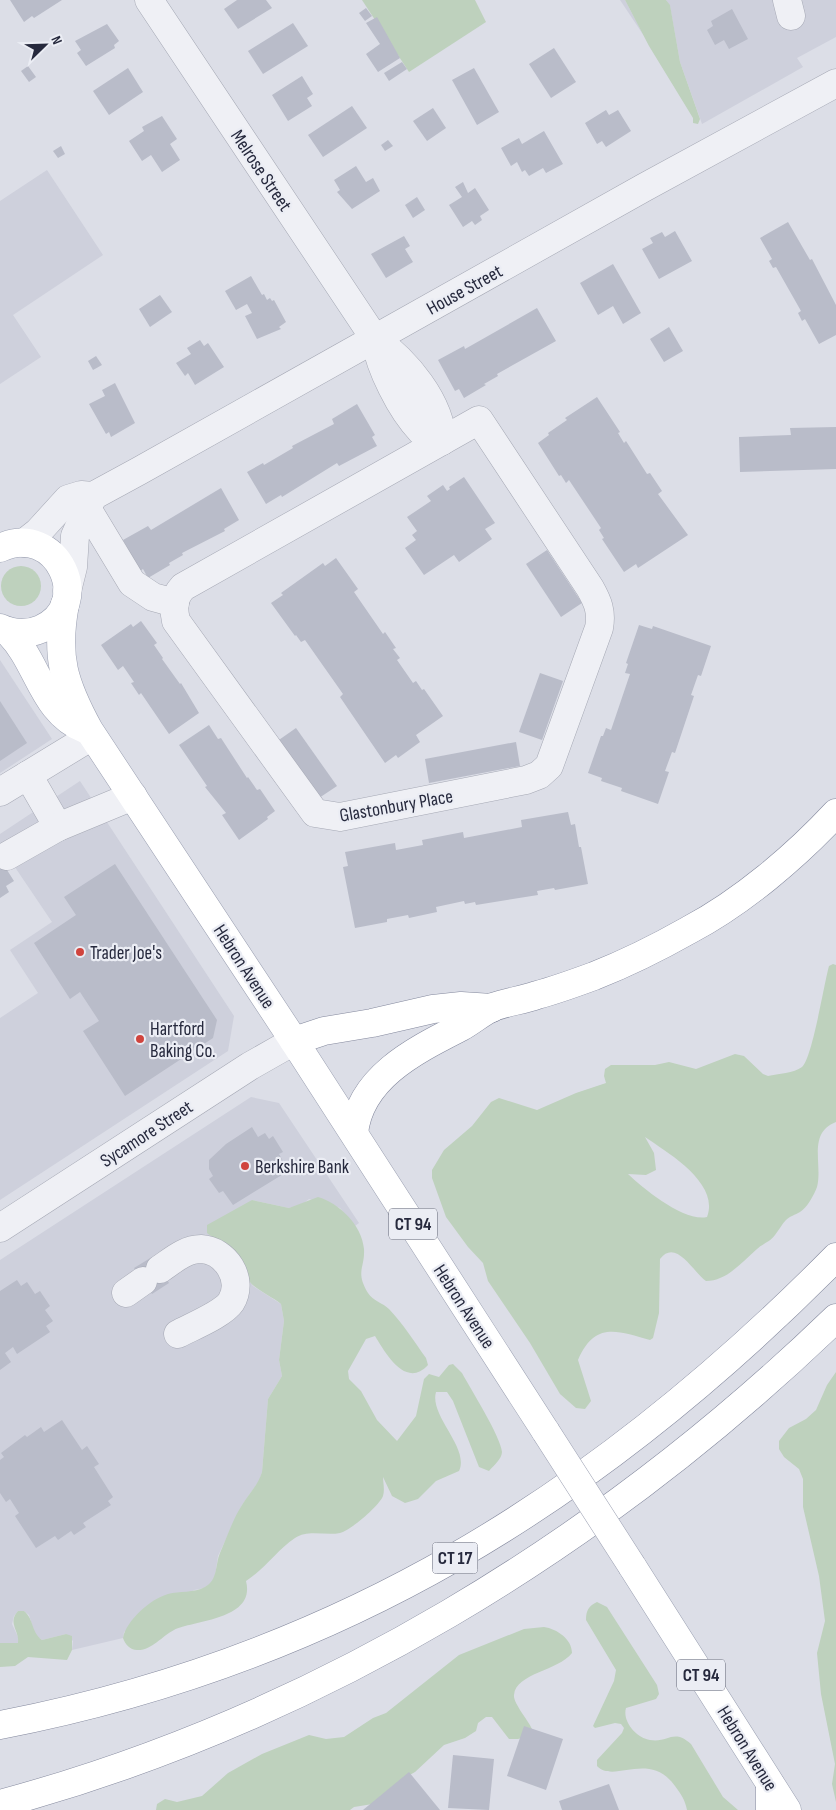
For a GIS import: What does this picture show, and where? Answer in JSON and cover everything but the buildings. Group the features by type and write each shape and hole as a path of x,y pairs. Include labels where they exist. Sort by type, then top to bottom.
{"main road":[{"path":"3,629 20,634 38,630 54,620 66,597 64,572 58,560 43,548 9,544"},
{"name":"Hebron Avenue","path":"66,597 60,636 63,670 72,701 90,733 354,1133 632,1566 770,1797 787,1810"},
{"name":"Hebron Avenue","path":"3,629 29,657 48,698 57,711 76,726 90,733"},
{"path":"354,1133 357,1112 364,1098 386,1073 420,1049 492,1008 536,996 596,975 692,929 728,906 780,865 836,813"},
{"path":"294,1041 324,1031 372,1023 433,1009 462,1006 492,1008"},
{"name":"CT 17","path":"0,1725 109,1701 161,1686 264,1650 364,1606 475,1547 576,1482 654,1424 746,1344 836,1257"},
{"name":"CT 17","path":"0,1804 55,1789 122,1767 238,1721 319,1684 445,1616 566,1538 666,1465 748,1398 836,1318"}],"street":[{"name":"Melrose Street","path":"149,0 375,339"},
{"name":"House Street","path":"9,544 38,532 68,499 81,495 90,503 375,339 645,187 836,83"},
{"path":"375,339 381,368 406,408 422,431 442,442"},
{"name":"Glastonbury Place","path":"479,420 597,601 601,616 599,628 549,766 539,775 526,780 340,817 315,813 176,621 174,604 177,594 183,587 479,420"},
{"path":"66,597 73,566 75,536 90,503"},
{"path":"90,503 132,583 153,597 174,604"},
{"path":"0,792 90,733"},
{"path":"28,775 58,828"},
{"path":"7,856 58,828 133,796"},
{"name":"Sycamore Street","path":"0,1228 250,1066 294,1041"},
{"path":"143,1281 182,1254 200,1249 221,1255 228,1262 233,1274 234,1295 226,1308 178,1334"}],"shaded area":[{"path":"620,0 625,0 644,36"},
{"path":"666,0 836,0 836,37 797,58 803,67 702,124 680,62 670,6"},
{"path":"47,170 103,255 13,315 41,357 0,384 0,201"},
{"path":"0,660 52,739 0,773"},
{"path":"80,781 234,1016 228,1051 0,1200 0,1018 38,993 10,950 52,922 0,845 0,834"},
{"path":"251,1097 279,1103 359,1223 355,1226 340,1208 309,1199 300,1206 289,1208 252,1200 230,1247 240,1256 248,1279 253,1286 281,1304 284,1321 279,1360 282,1376 268,1399 262,1472 259,1481 242,1505 218,1556 215,1576 212,1582 205,1588 194,1590 124,1632 123,1638 72,1650 73,1641 66,1634 42,1640 35,1635 29,1615 24,1611 18,1611 14,1616 12,1624 19,1639 18,1644 0,1643 0,1260"}],"green space":[{"path":"362,0 475,0 486,22 409,72"},
{"path":"625,0 666,0 670,5 680,62 700,119 698,124 693,123 693,118 649,46"},
{"path":"17,566 25,566 32,569 38,575 41,586 38,597 32,603 25,606 17,606 10,603 4,597 1,590 1,582 4,575 10,569"},
{"path":"836,965 836,1122 827,1127 819,1142 817,1187 808,1204 803,1210 789,1217 771,1239 759,1247 734,1270 721,1278 706,1281 684,1259 672,1252 660,1259 659,1313 653,1338 650,1340 617,1332 608,1332 592,1339 578,1360 591,1401 585,1409 576,1408 560,1394 530,1343 488,1281 483,1263 468,1247 446,1217 432,1178 432,1170 444,1150 472,1126 491,1102 499,1098 537,1110 576,1093 606,1083 605,1069 611,1065 655,1065 669,1062 696,1069 735,1054 744,1056 763,1074 768,1076 799,1069 806,1061 810,1050 829,966","holes":["645,1137 678,1160 699,1181 706,1192 709,1204 707,1217 698,1217 676,1210 654,1196 628,1174 646,1175 656,1170 654,1153"]},
{"path":"318,1197 334,1204 354,1224 359,1232 364,1249 361,1275 364,1286 370,1296 387,1307 399,1321 426,1358 428,1365 420,1371 412,1373 404,1371 385,1352 375,1336 366,1339 348,1371 349,1379 361,1391 377,1420 397,1441 416,1416 424,1379 429,1374 439,1377 449,1365 453,1364 462,1373 491,1424 502,1455 489,1471 479,1467 453,1401 447,1392 436,1392 435,1401 438,1411 459,1452 461,1462 459,1471 436,1481 418,1499 405,1503 392,1496 383,1477 383,1496 364,1517 351,1528 340,1533 311,1533 295,1538 246,1581 247,1594 242,1604 233,1611 174,1630 152,1646 142,1650 132,1649 123,1638 125,1631 140,1612 161,1597 177,1592 201,1589 212,1580 216,1572 218,1558 233,1522 262,1472 268,1399 282,1376 279,1360 284,1321 281,1304 249,1281 239,1255 207,1233 207,1225 252,1200 289,1208"},
{"path":"836,1372 836,1802 832,1784 835,1764 821,1694 817,1653 825,1621 819,1576 803,1507 803,1479 799,1469 784,1457 779,1449 779,1441 789,1428 806,1419 816,1410 827,1385"},
{"path":"597,1602 607,1607 657,1685 659,1694 656,1699 626,1708 625,1713 628,1724 645,1739 662,1740 675,1736 685,1739 691,1744 723,1797 738,1810 687,1810 675,1786 665,1776 654,1770 633,1769 613,1772 604,1771 597,1766 597,1760 622,1733 624,1728 621,1724 615,1723 595,1728 593,1726 614,1681 616,1670 586,1620 588,1609"},
{"path":"18,1611 24,1611 27,1614 38,1637 42,1640 66,1634 72,1636 72,1650 67,1660 28,1657 15,1666 0,1667 0,1643 18,1643 14,1619"},
{"path":"544,1627 554,1630 567,1639 572,1653 566,1659 522,1682 516,1688 514,1698 532,1729 529,1736 509,1739 492,1717 486,1717 478,1723 476,1731 465,1738 444,1745 415,1772 399,1781 385,1802 354,1807 350,1810 156,1810 157,1804 165,1799 177,1802 202,1796 228,1773 262,1754 309,1735 326,1739 344,1737 373,1718 386,1713 459,1655 524,1629"}],"place":[{"name":"Trader Joe's","path":"80,952"},
{"name":"Hartford Baking Co.","path":"140,1039"},
{"name":"Berkshire Bank","path":"245,1166"}]}
